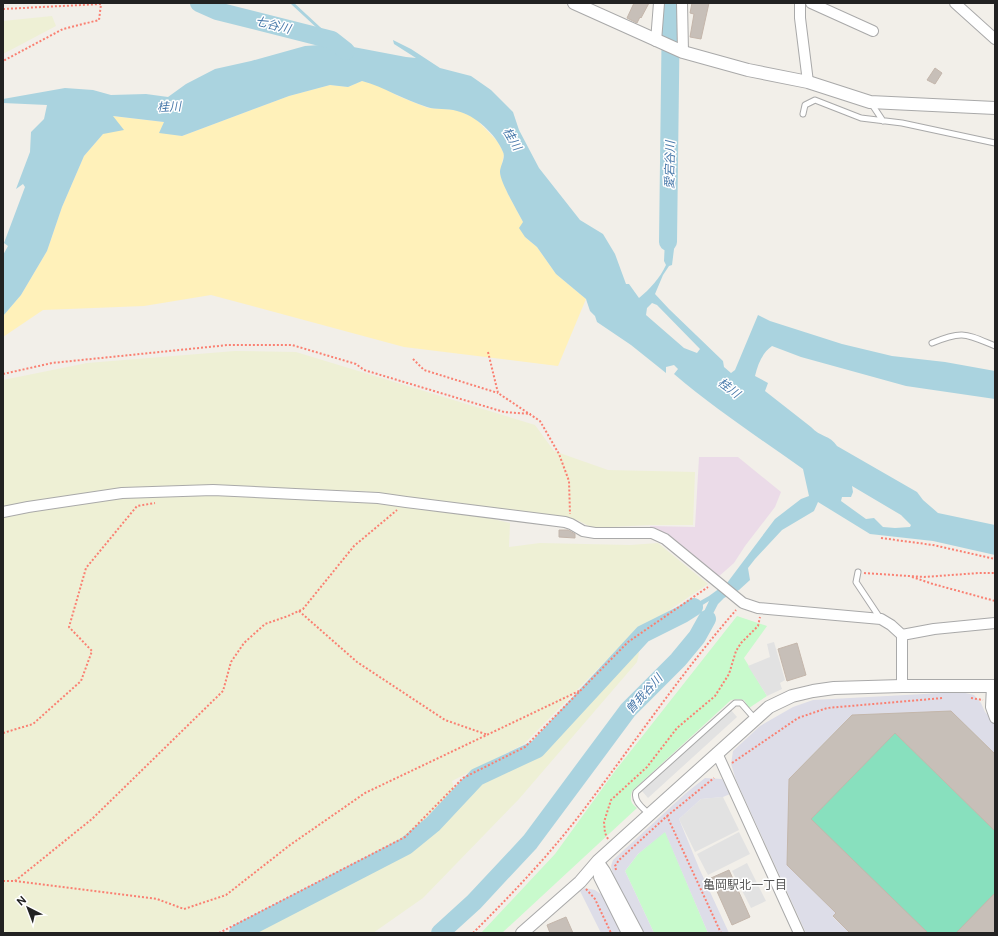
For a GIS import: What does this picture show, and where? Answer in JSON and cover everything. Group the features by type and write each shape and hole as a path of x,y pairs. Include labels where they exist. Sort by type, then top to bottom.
{"street":[{"path":"574,3 681,52 748,70 808,82 870,102 995,108"},
{"path":"659,3 660,42"},
{"path":"681,52 682,3"},
{"path":"800,3 800,18 808,82"},
{"path":"811,3 873,32"},
{"path":"955,3 995,39"},
{"path":"3,512 122,493 213,490 370,497 571,524 583,531 595,533 652,533 665,539 740,601 758,608 881,619 902,635"},
{"path":"902,635 934,629 995,623"},
{"path":"902,635 902,686"},
{"path":"523,933 580,882 598,861 755,719 769,707 792,696 834,688 994,686 991,701 995,718"},
{"path":"717,753 799,933"},
{"path":"598,861 599,877 627,933"},
{"path":"598,861 605,871 638,933"}],"lane":[{"path":"804,114 805,105 815,100 861,118 902,123 995,143"},
{"path":"870,102 883,121"},
{"path":"932,343 949,336 967,334 995,346"},
{"path":"858,572 856,582 881,619"},
{"path":"650,814 636,801 634,796 636,792 735,703 741,703 755,719"}],"path":[{"path":"3,9 56,5 101,4 99,20 63,29 3,61"},
{"path":"3,374 52,363 228,345 292,345 356,364 364,370 504,412 531,414"},
{"path":"488,352 498,393"},
{"path":"413,359 424,370 498,393 540,421 559,454 569,481 571,524"},
{"path":"3,734 33,724 81,681 92,651 69,627 86,568 137,506 160,502"},
{"path":"15,881 92,819 223,691 230,662 244,643 265,624 288,616 303,608 354,546 406,502"},
{"path":"881,538 933,544 995,558"},
{"path":"858,572 924,577 995,573"},
{"path":"909,576 995,601"},
{"path":"219,933 405,838 463,778 525,748 628,642 718,583"},
{"path":"473,933 520,886 564,834 740,601"},
{"path":"299,611 357,662 445,720 488,735"},
{"path":"609,839 605,833 604,822 611,800 646,767 677,728 715,696 729,674 736,651 741,643 758,626 760,620"},
{"path":"3,881 15,881 157,900 184,910 226,895 290,845 365,793 579,691"},
{"path":"881,696 881,703"},
{"path":"730,764 798,718 827,708 947,697"},
{"path":"969,697 991,701"},
{"path":"616,873 616,866 619,860 668,816 714,778"},
{"path":"668,816 721,933"},
{"path":"585,888 595,899 611,933"}],"shaded area":[{"path":"699,457 738,457 781,492 775,507 734,563 717,578 669,535 651,530 650,526 695,527"},
{"path":"774,642 785,680 780,683 782,689 767,696 748,666 770,657 767,644"},
{"path":"961,692 974,695 981,703 985,712 995,723 995,754 951,711 852,715 789,779 787,865 836,913 833,917 850,933 806,933 736,780 731,764 733,751 760,726 793,707 813,700"},
{"path":"731,710 737,717 648,798 642,791"},
{"path":"705,778 722,779 730,794 723,797 701,799 679,819 699,868 729,933 708,933 665,832 638,854 625,871 654,933 642,933 613,874 611,866 613,860 686,793"},
{"path":"723,797 739,830 695,852 679,819 701,799"},
{"path":"739,832 750,854 708,875 697,854"},
{"path":"747,863 766,901 751,908 732,871"},
{"path":"585,888 595,890 602,895 621,933 601,933 580,891"}],"green space":[{"path":"52,16 56,26 3,54 3,21"},
{"path":"235,351 296,352 535,425 554,451 608,470 695,472 693,525 650,525 593,528 577,520 362,491 185,486 107,490 3,508 3,380 87,363"},
{"path":"229,494 338,499 397,504 480,516 510,523 509,547 540,543 630,545 658,543 708,584 628,638 524,744 452,781 455,792 413,832 215,933 3,933 3,516 134,496"},
{"path":"737,616 767,626 744,658 767,696 749,708 744,700 731,700 632,791 631,801 637,808 502,933 481,933 555,854 615,771"},
{"path":"637,648 639,653 637,662 519,799 423,898 373,933 242,933 414,845 477,782 536,754"},
{"path":"951,711 995,754 995,933 850,933 833,916 836,913 787,865 789,779 852,715"},
{"path":"665,831 708,933 654,933 625,871 638,854"}],"sand":[{"path":"362,81 378,85 398,96 428,108 457,110 475,118 498,142 504,154 500,173 507,192 523,222 525,237 537,247 556,274 586,299 558,366 404,347 211,295 144,306 43,310 3,337 3,316 21,295 47,251 62,207 84,156 103,134 112,116 164,122 160,132 182,136 289,96 330,85 348,87"}],"water":[{"name":"桂川","path":"269,26 306,32 348,46 416,58 394,44 393,40 411,49 440,68 471,76 491,90 513,112 519,130 539,168 580,220 603,234 615,254 626,284 629,284 639,298 654,283 666,265 664,261 666,220 670,217 672,228 669,237 674,249 672,265 669,266 663,275 655,294 723,361 724,367 731,373 735,370 758,315 770,321 842,344 892,356 945,362 995,371 995,399 906,386 801,357 772,346 761,359 755,376 768,383 765,391 818,433 834,442 837,446 917,492 923,500 938,513 995,525 995,555 933,541 870,534 818,502 814,511 782,530 755,559 748,568 750,580 739,590 724,598 718,604 698,643 693,637 699,627 698,624 709,601 685,616 674,620 672,617 709,596 727,583 775,519 801,499 809,496 803,469 689,387 674,374 678,369 674,365 666,367 666,373 631,345 597,322 595,316 590,311 586,299 556,274 537,247 525,237 519,228 523,222 506,190 501,177 500,170 504,154 500,145 484,126 464,113 453,110 427,107 362,81 348,87 330,85 289,96 182,136 159,133 164,122 113,116 124,130 103,134 84,156 62,207 47,251 21,295 3,316 3,255 8,246 4,243 25,187 23,184 16,189 30,152 31,132 44,119 47,105 3,103 3,99 65,88 93,90 111,95 146,94 168,97 186,84 215,69 305,46 320,45 320,43 272,32","holes":["652,303 657,305 700,349 697,353 684,348 646,315 647,308","852,486 901,515 911,525 910,527 883,527 874,518 866,519 841,501 842,497 851,497 853,492"]}],"building":[{"path":"634,3 649,3 637,23 627,18"},
{"path":"692,3 709,3 701,39 690,37 694,14 690,13"},
{"path":"935,68 942,73 935,84 927,80"},
{"path":"559,530 568,530 575,534 575,538 559,537"},
{"path":"797,643 806,675 787,681 778,649"},
{"path":"951,711 995,754 995,831 895,733 811,819 928,933 850,933 833,916 836,913 787,865 789,779 852,715"},
{"path":"729,870 750,917 732,925 711,878"},
{"path":"995,893 995,933 956,933"},
{"path":"566,917 573,933 550,933 547,925"}],"waterway":[{"name":"七谷川","path":"199,3 217,11 332,40 346,51"},
{"path":"292,3 332,40"},
{"name":"愛宕谷川","path":"668,242 671,3"},
{"path":"238,933 406,846 433,824 477,777 537,749 643,634 694,607"},
{"name":"曽我谷川","path":"440,933 474,902 530,842 628,710 678,660 697,637 707,619"}],"district":[{"name":"亀岡駅北一丁目","path":"745,885"}]}
